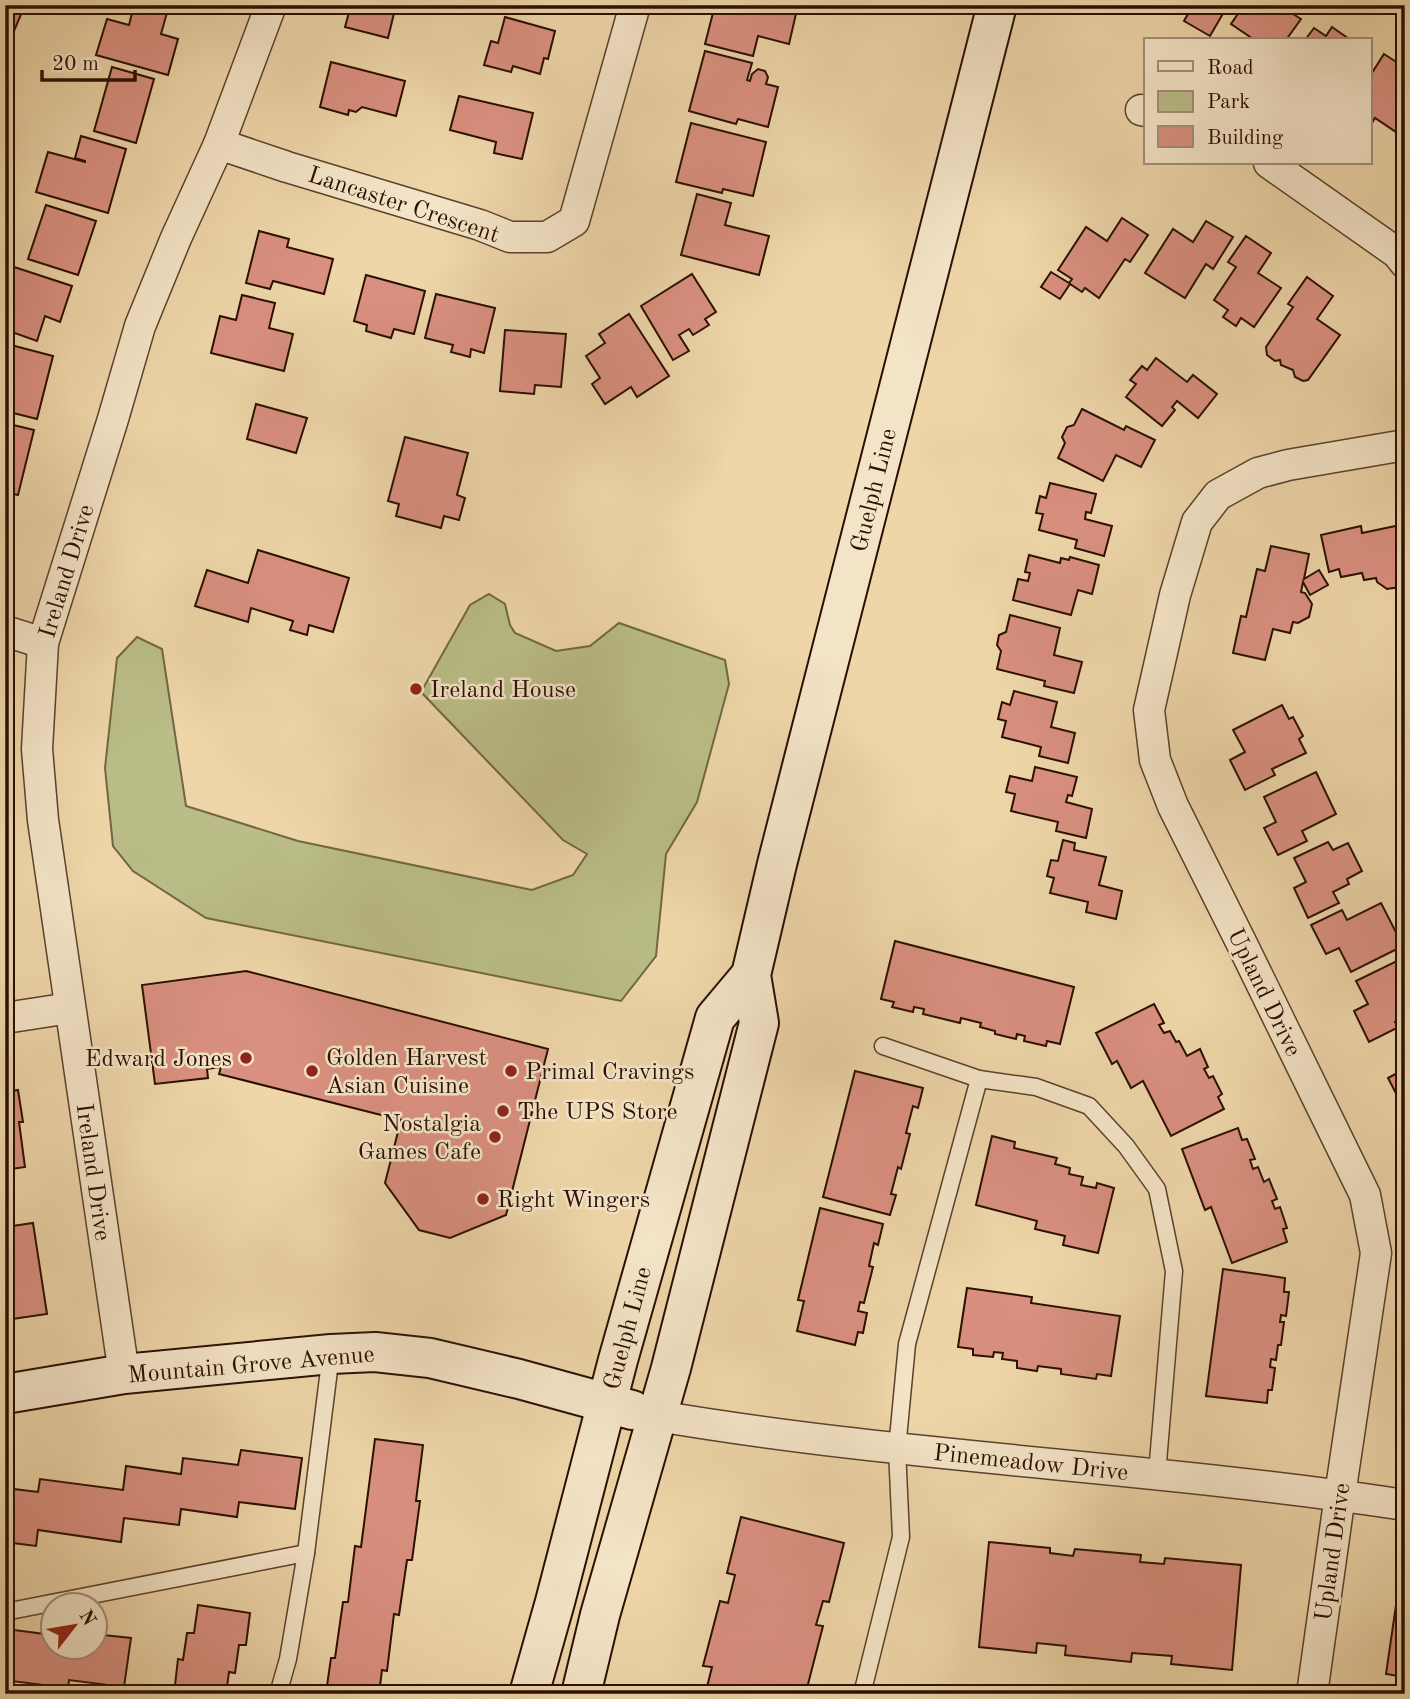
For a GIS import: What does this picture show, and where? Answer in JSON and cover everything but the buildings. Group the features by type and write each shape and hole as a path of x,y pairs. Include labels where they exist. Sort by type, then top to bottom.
{"main road":[{"name":"Guelph Line","path":"581,1694 600,1615 658,1416 760,1023 751,975 783,838 997,5"},
{"name":"Guelph Line","path":"529,1694 715,1018 751,975"},
{"name":"Mountain Grove Avenue","path":"5,1394 124,1374 331,1354 375,1353 430,1358 658,1416"}],"street":[{"name":"Ireland Drive","path":"124,1374 43,820 37,749 43,643 139,326 219,144 271,5"},
{"name":"Lancaster Crescent","path":"219,144 480,225 510,237 547,237 574,221 635,5"},
{"path":"1270,164 1397,253 1405,264"},
{"name":"Upland Drive","path":"1312,1694 1376,1253 1365,1195 1172,806 1155,761 1149,710 1175,595 1197,522 1218,495 1258,473 1288,465 1405,445"},
{"path":"5,631 43,643"},
{"path":"5,1018 70,1008"},
{"name":"Pinemeadow Drive","path":"658,1416 897,1449 1157,1474 1405,1504"}],"lane":[{"path":"883,1046 979,1079 1035,1087 1089,1107 1126,1146 1157,1189 1174,1271 1157,1474"},
{"path":"862,1694 901,1537 897,1449 907,1344 979,1079"},
{"path":"278,1694 288,1659 306,1553 331,1354"},
{"path":"5,1612 306,1553"}],"green space":[{"path":"489,594 505,604 510,625 515,633 556,651 590,646 619,623 725,660 729,684 697,802 666,854 656,956 621,1001 206,918 133,871 113,846 105,768 117,658 137,637 162,649 186,806 298,841 532,890 573,875 587,854 563,840 421,692 470,605"}],"place":[{"name":"Ireland House","path":"416,689"},
{"name":"Edward Jones","path":"246,1058"},
{"name":"Golden Harvest Asian Cuisine","path":"312,1071"},
{"name":"Primal Cravings","path":"511,1071"},
{"name":"The UPS Store","path":"503,1111"},
{"name":"Nostalgia Games Cafe","path":"495,1137"},
{"name":"Right Wingers","path":"483,1199"}]}
